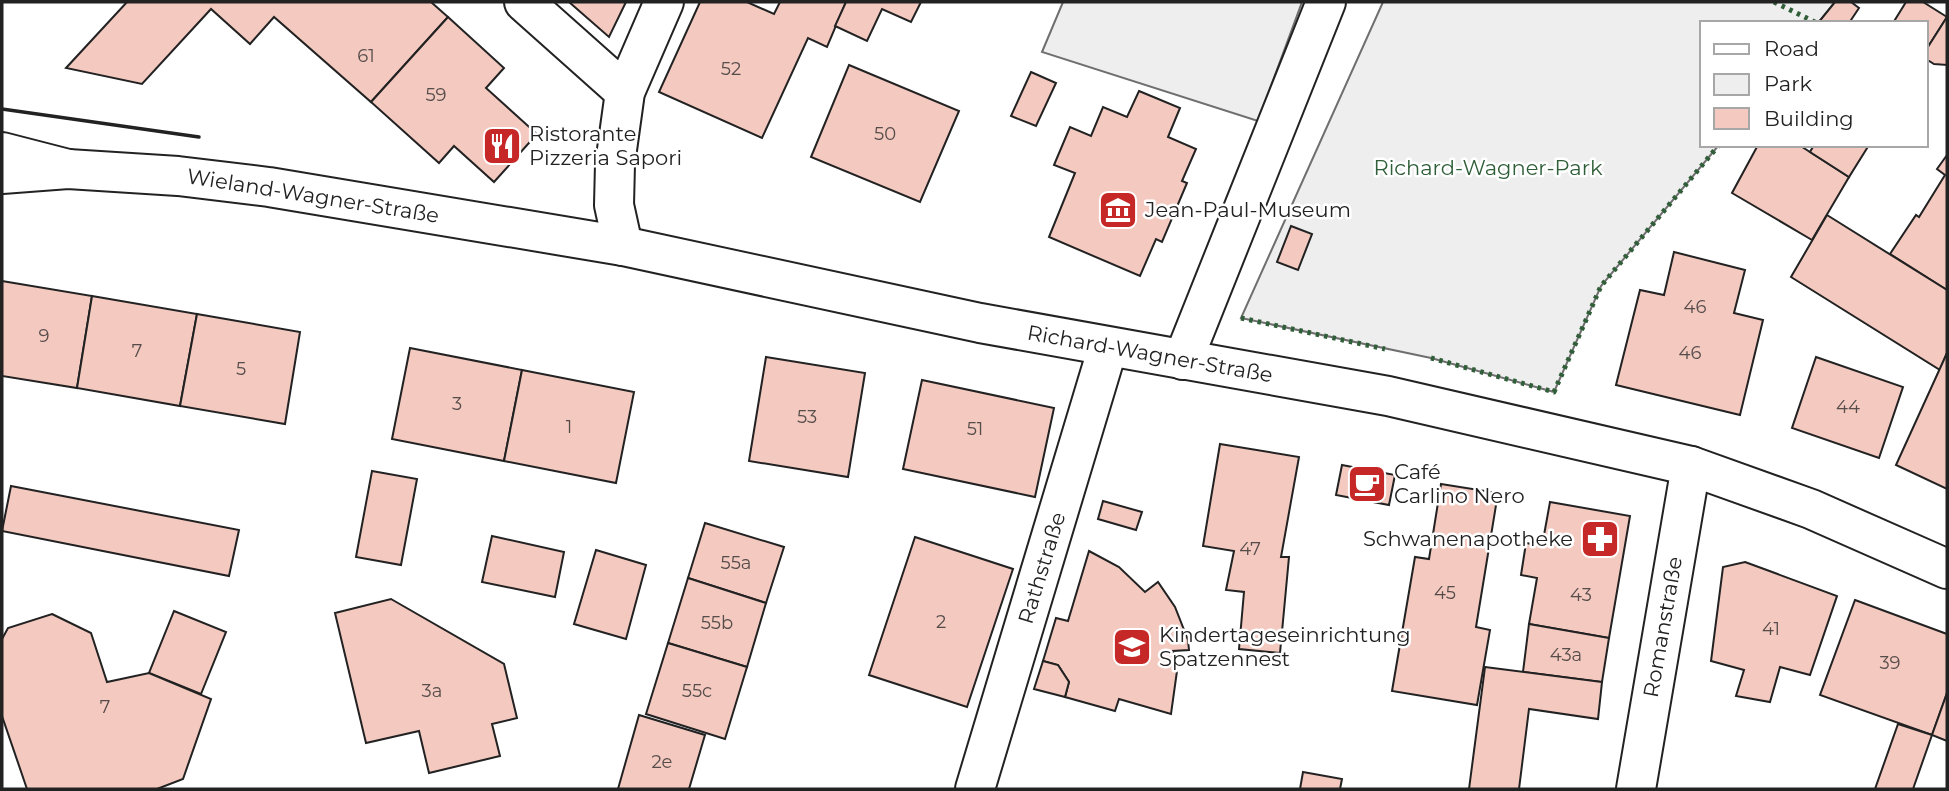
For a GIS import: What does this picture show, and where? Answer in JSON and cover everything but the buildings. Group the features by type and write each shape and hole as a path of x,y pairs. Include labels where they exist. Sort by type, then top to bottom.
{"street":[{"path":"524,2 625,92"},
{"path":"623,246 614,205 615,164 625,92 664,2"},
{"path":"1183,360 1326,2"},
{"path":"2,152 68,169"},
{"name":"Wieland-Wagner-Straße","path":"2,174 68,169 178,176 269,187 623,246"},
{"name":"Richard-Wagner-Straße","path":"623,246 980,323 1388,396 1691,466 1811,509 1944,567"},
{"name":"Rathstraße","path":"975,789 1108,348"},
{"name":"Romanstraße","path":"1636,789 1691,466"}],"green space":[{"path":"1063,2 1302,2 1258,121 1042,52"},
{"name":"Richard-Wagner-Park","path":"1383,2 1835,2 1820,21 1700,21 1700,147 1717,147 1601,286 1554,392 1431,358 1241,318"}],"hedge":[{"path":"1774,2 1813,21"},
{"path":"1431,358 1554,392 1601,286 1717,147"},
{"path":"1241,318 1385,349"}],"wall":[{"path":"2,109 199,137"}],"place":[{"name":"Ristorante Pizzeria Sapori","path":"502,146"},
{"name":"Jean-Paul-Museum","path":"1118,210"},
{"name":"Café Carlino Nero","path":"1367,484"},
{"name":"Schwanenapotheke","path":"1600,539"},
{"name":"Kindertageseinrichtung Spatzennest","path":"1132,647"}]}
